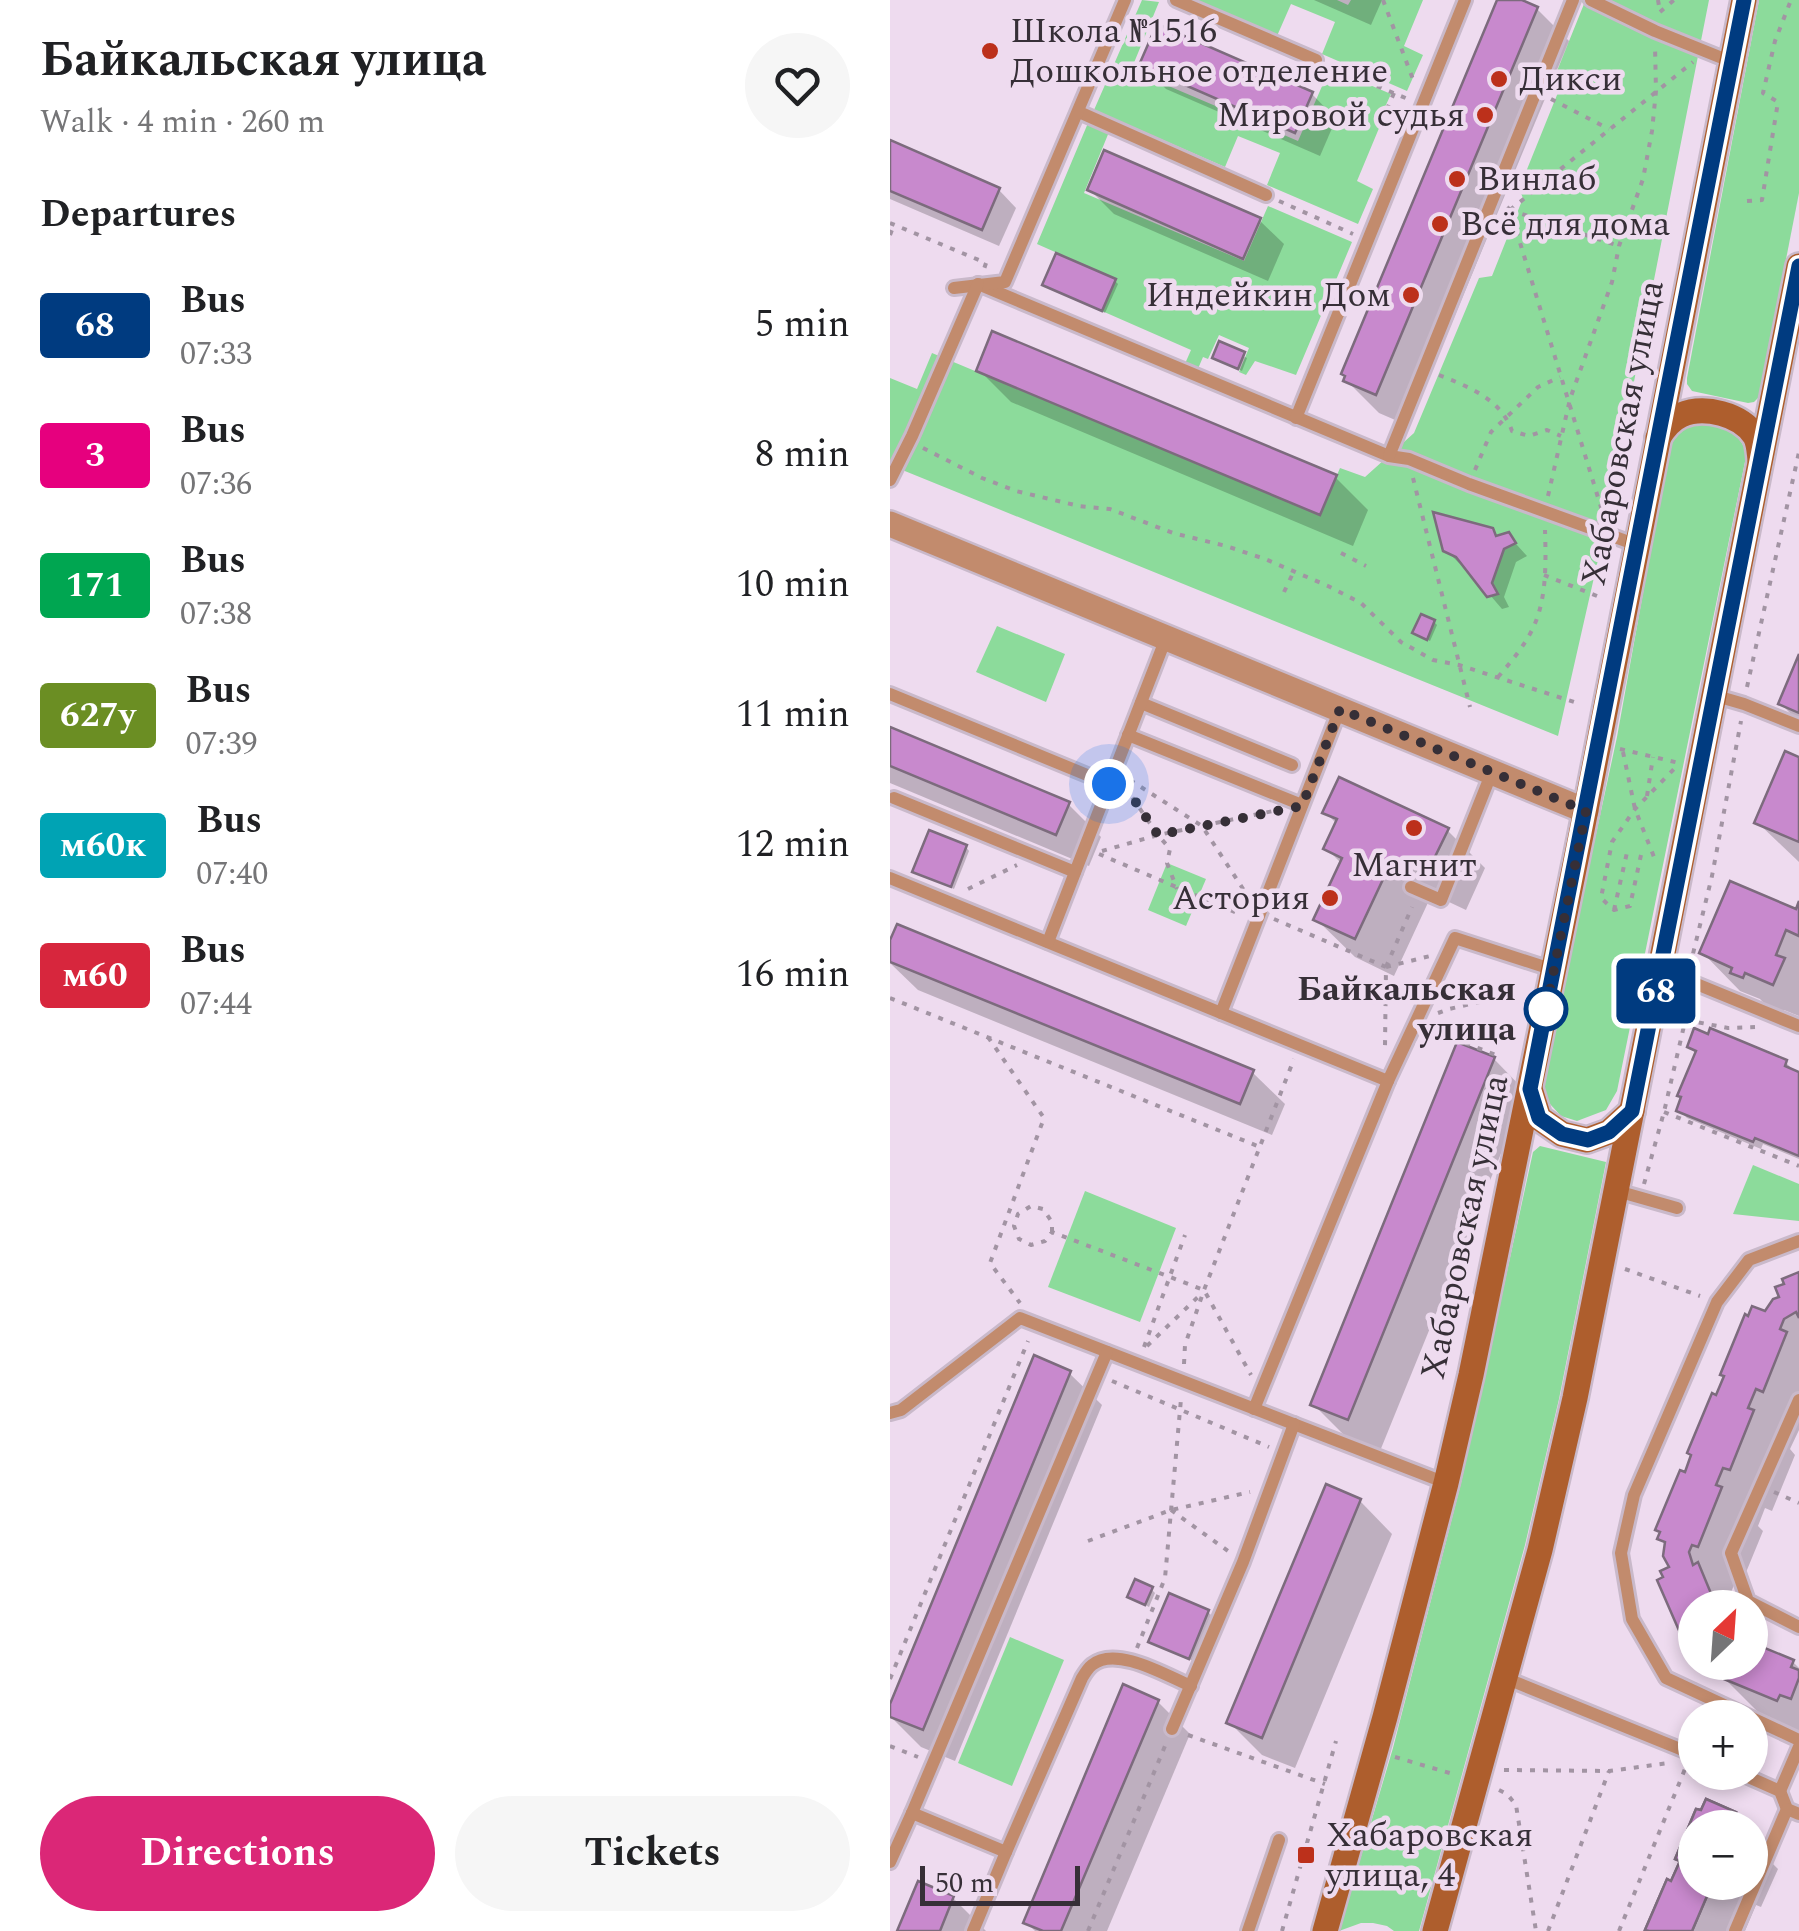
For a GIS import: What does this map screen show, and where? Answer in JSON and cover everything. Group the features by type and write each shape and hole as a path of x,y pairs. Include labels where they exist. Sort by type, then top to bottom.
{"main road":[{"name":"Хабаровская улица","path":"1324,1931 1380,1734 1471,1376 1744,0"},
{"path":"1435,1931 1540,1550 1571,1417 1798,272"},
{"path":"1657,440 1666,425 1678,416 1710,412 1730,416 1747,426 1758,440 1760,460"},
{"path":"1530,1089 1539,1118 1562,1134 1574,1137 1588,1140 1609,1132 1632,1111"}],"street":[{"path":"890,524 1586,811"}],"lane":[{"path":"954,288 1005,282 1125,0"},
{"path":"1176,0 1316,60"},
{"path":"1296,418 1465,0"},
{"path":"1388,456 1573,0"},
{"path":"1591,0 1732,62"},
{"path":"1078,112 1266,195"},
{"path":"978,284 1388,456 1408,459 1469,484 1526,512 1544,511 1636,545"},
{"path":"890,480 978,284"},
{"path":"1048,942 1166,638"},
{"path":"890,694 1112,777"},
{"path":"1713,695 1799,726"},
{"path":"1141,703 1292,765"},
{"path":"1221,1012 1340,709"},
{"path":"1128,735 1302,806"},
{"path":"1415,888 1441,900 1492,772"},
{"path":"891,801 1075,872"},
{"path":"890,878 1388,1080"},
{"path":"1256,1404 1388,1080 1456,938 1554,970"},
{"path":"1659,973 1797,1026"},
{"path":"1618,1191 1676,1208"},
{"path":"1780,1790 1799,1743 1666,1678 1632,1619 1621,1554 1634,1496 1717,1302 1749,1260 1799,1241"},
{"path":"890,1413 901,1410 1020,1318 1182,1381 1256,1404 1294,1424 1446,1483"},
{"path":"890,1862 1107,1352"},
{"path":"1799,1400 1731,1553 1748,1601 1799,1626"},
{"path":"1172,1729 1294,1424"},
{"path":"972,1931 1082,1678 1093,1663 1114,1657 1132,1661 1191,1686"},
{"path":"1505,1678 1678,1747"},
{"path":"1735,1931 1793,1811 1780,1790 1768,1785"},
{"path":"912,1813 1006,1852"},
{"path":"1248,1931 1279,1840"}],"path":[{"path":"1383,0 1423,106"},
{"path":"1658,0 1660,12 1674,0"},
{"path":"1748,201 1762,200 1778,102 1763,93 1776,41 1792,0"},
{"path":"1498,677 1520,650 1536,621 1542,598 1544,511 1561,436 1643,179 1656,91 1656,30"},
{"path":"1510,210 1706,53"},
{"path":"1316,60 1423,106"},
{"path":"1536,91 1610,129"},
{"path":"1266,195 1368,241"},
{"path":"1494,195 1510,210 1619,246"},
{"path":"1510,210 1610,536"},
{"path":"890,235 892,224 986,263 978,284"},
{"path":"1424,370 1476,390 1507,416 1512,432 1530,436 1547,430 1561,436"},
{"path":"1469,484 1491,432 1538,387 1560,377"},
{"path":"912,436 924,448 1016,491 1110,510 1173,533 1265,558 1361,603 1414,652 1574,702"},
{"path":"1408,459 1470,706"},
{"path":"1341,554 1366,566"},
{"path":"1284,592 1294,571"},
{"path":"1544,575 1597,596"},
{"path":"1614,910 1601,898 1612,842 1635,808 1681,764 1619,748 1635,808 1656,862"},
{"path":"1647,796 1653,757"},
{"path":"1112,777 1170,849 1168,863 1178,889"},
{"path":"1257,921 1095,852 1302,806"},
{"path":"1614,910 1628,848"},
{"path":"1614,910 1630,906 1641,855"},
{"path":"945,900 1035,856"},
{"path":"1415,888 1386,967 1449,952"},
{"path":"1415,1023 1449,1008 1514,994"},
{"path":"890,998 1260,1147"},
{"path":"1686,1020 1728,1028 1797,1026"},
{"path":"1415,1023 1501,1057"},
{"path":"890,1679 1035,1324 990,1263 1044,1118 988,1038"},
{"path":"1132,1661 1165,1578 1185,1345 1296,1054"},
{"path":"1664,1112 1799,1166"},
{"path":"1031,1206 1043,1209 1052,1222 1052,1232 1045,1241 1031,1245 1019,1239 1014,1226 1018,1214 1031,1206"},
{"path":"1052,1232 1204,1290 1251,1376 1256,1404"},
{"path":"1186,1234 1143,1350 1204,1290"},
{"path":"1625,1269 1717,1302"},
{"path":"1098,1374 1283,1452"},
{"path":"1088,1541 1171,1510 1269,1487"},
{"path":"1760,1487 1799,1503"},
{"path":"1171,1510 1242,1562"},
{"path":"1088,1931 1172,1729 1325,1784"},
{"path":"1282,1931 1336,1741"},
{"path":"890,1746 934,1764"},
{"path":"1391,1756 1463,1777"},
{"path":"1494,1770 1610,1771 1666,1765 1678,1758"},
{"path":"1548,1931 1610,1771"},
{"path":"1619,1931 1678,1782"},
{"path":"1490,1785 1507,1794 1516,1805 1536,1931"}],"green space":[{"path":"1142,0 1159,2 1131,70 1298,141 1330,68 1391,94 1357,181 1373,189 1358,224 1267,185 1280,153 1238,136 1225,167 1094,110"},
{"path":"1191,0 1337,0 1348,5 1351,0 1423,0 1404,46 1423,55 1407,91 1322,54 1335,22 1291,4 1277,36"},
{"path":"1580,0 1709,0 1605,529 1558,736 890,465 890,378 917,389 932,353 1320,515 1340,468 1365,477 1414,433 1479,278 1492,276 1523,198 1519,189 1559,90 1555,76 1584,4"},
{"path":"1759,0 1799,0 1799,193 1759,397 1748,403 1692,391 1687,378"},
{"path":"1088,123 1109,132 1084,193 1244,261 1268,206 1352,242 1296,375 1255,361 1246,375 1239,372 1249,348 1219,335 1208,359 1203,357 1197,371 1184,366 1191,350 1102,311 1116,279 1037,244"},
{"path":"1709,423 1732,433 1747,452 1617,1091 1606,1110 1577,1121 1561,1116 1550,1104 1542,1084 1617,737 1671,438 1685,427"},
{"path":"997,626 1065,654 1046,702 976,672"},
{"path":"1167,863 1206,879 1186,926 1148,910"},
{"path":"1540,1146 1606,1162 1559,1399 1525,1545 1419,1931 1394,1931 1387,1926 1361,1923 1339,1931 1393,1748 1461,1483 1533,1152"},
{"path":"1753,1165 1799,1184 1799,1221 1733,1214"},
{"path":"1085,1191 1176,1228 1140,1322 1048,1287"},
{"path":"1010,1637 1064,1660 1012,1786 958,1763"}],"building":[{"path":"1497,0 1522,0 1538,7 1376,395 1343,381 1345,376 1341,374"},
{"path":"1157,24 1313,92 1295,133 1139,65"},
{"path":"890,140 1000,188 982,230 890,191"},
{"path":"1104,150 1261,218 1243,259 1087,190"},
{"path":"1056,253 1116,279 1102,311 1042,285"},
{"path":"992,331 1337,475 1320,515 976,371"},
{"path":"1219,341 1245,352 1238,369 1212,358"},
{"path":"1433,512 1493,528 1496,536 1509,532 1516,543 1504,549 1492,583 1498,594 1487,597 1456,557 1443,551"},
{"path":"1421,614 1435,620 1427,640 1412,633"},
{"path":"1799,654 1799,713 1778,704"},
{"path":"890,727 1070,802 1056,835 890,766"},
{"path":"1785,751 1799,757 1799,842 1754,823"},
{"path":"1339,777 1449,828 1427,873 1393,858 1355,939 1313,920 1342,858 1323,849 1337,819 1322,813"},
{"path":"929,830 967,845 951,887 912,872"},
{"path":"1730,881 1796,909 1799,901 1799,936 1786,930 1776,955 1785,958 1773,985 1745,973 1743,978 1730,973 1732,968 1699,953"},
{"path":"897,924 1254,1070 1240,1104 890,962 890,940"},
{"path":"1694,1028 1708,1034 1710,1028 1787,1060 1785,1066 1799,1072 1799,1156 1676,1111 1681,1097 1677,1096 1696,1051 1687,1047"},
{"path":"1457,1042 1495,1057 1348,1420 1310,1405"},
{"path":"1799,1272 1799,1318 1796,1312 1784,1319 1780,1329 1787,1332 1763,1392 1756,1389 1748,1408 1754,1410 1730,1470 1723,1468 1716,1485 1722,1487 1698,1547 1692,1545 1689,1552 1693,1565 1698,1562 1710,1590 1678,1590 1678,1628 1657,1580 1663,1577 1660,1571 1669,1567 1663,1556 1665,1542 1657,1539 1660,1532 1655,1530 1680,1470 1685,1472 1691,1455 1687,1453 1712,1393 1716,1395 1724,1376 1720,1375 1745,1314 1748,1316 1752,1306 1765,1311 1779,1297 1775,1287 1784,1284 1782,1279"},
{"path":"1034,1355 1071,1371 923,1730 890,1717 890,1704"},
{"path":"1326,1484 1361,1499 1262,1738 1226,1723"},
{"path":"1135,1579 1153,1587 1145,1605 1127,1597"},
{"path":"1169,1593 1209,1610 1189,1659 1148,1642"},
{"path":"1768,1649 1794,1660 1791,1667 1799,1670 1799,1678 1791,1699 1780,1695 1777,1701 1726,1680 1768,1680"},
{"path":"1123,1684 1159,1700 1061,1931 1043,1931 1023,1923"},
{"path":"1706,1799 1731,1810 1701,1810"},
{"path":"1706,1799 1731,1810 1701,1810"},
{"path":"1678,1865 1678,1900 1705,1900 1692,1931 1645,1930 1667,1879 1671,1881"},
{"path":"1678,1865 1678,1900 1705,1900 1692,1931 1645,1930 1667,1879 1671,1881"},
{"path":"918,1881 954,1896 940,1931 897,1931"}],"bus line":[{"name":"68","path":"1744,0 1530,1089 1539,1118 1562,1134 1588,1140 1609,1132 1632,1111 1799,266"}],"place":[{"name":"Школа №1516 Дошкольное отделение","path":"990,51"},
{"name":"Дикси","path":"1499,79"},
{"name":"Мировой судья","path":"1485,115"},
{"name":"Винлаб","path":"1457,179"},
{"name":"Всё для дома","path":"1440,224"},
{"name":"Индейкин Дом","path":"1411,295"},
{"name":"Магнит","path":"1414,828"},
{"name":"Астория","path":"1330,898"},
{"name":"Байкальская улица","path":"1546,1009"},
{"name":"Хабаровская улица, 4","path":"1306,1855"}],"route":[{"path":"1109,784 1114,770 1158,835 1302,806 1340,709 1586,811 1546,1009"}]}
